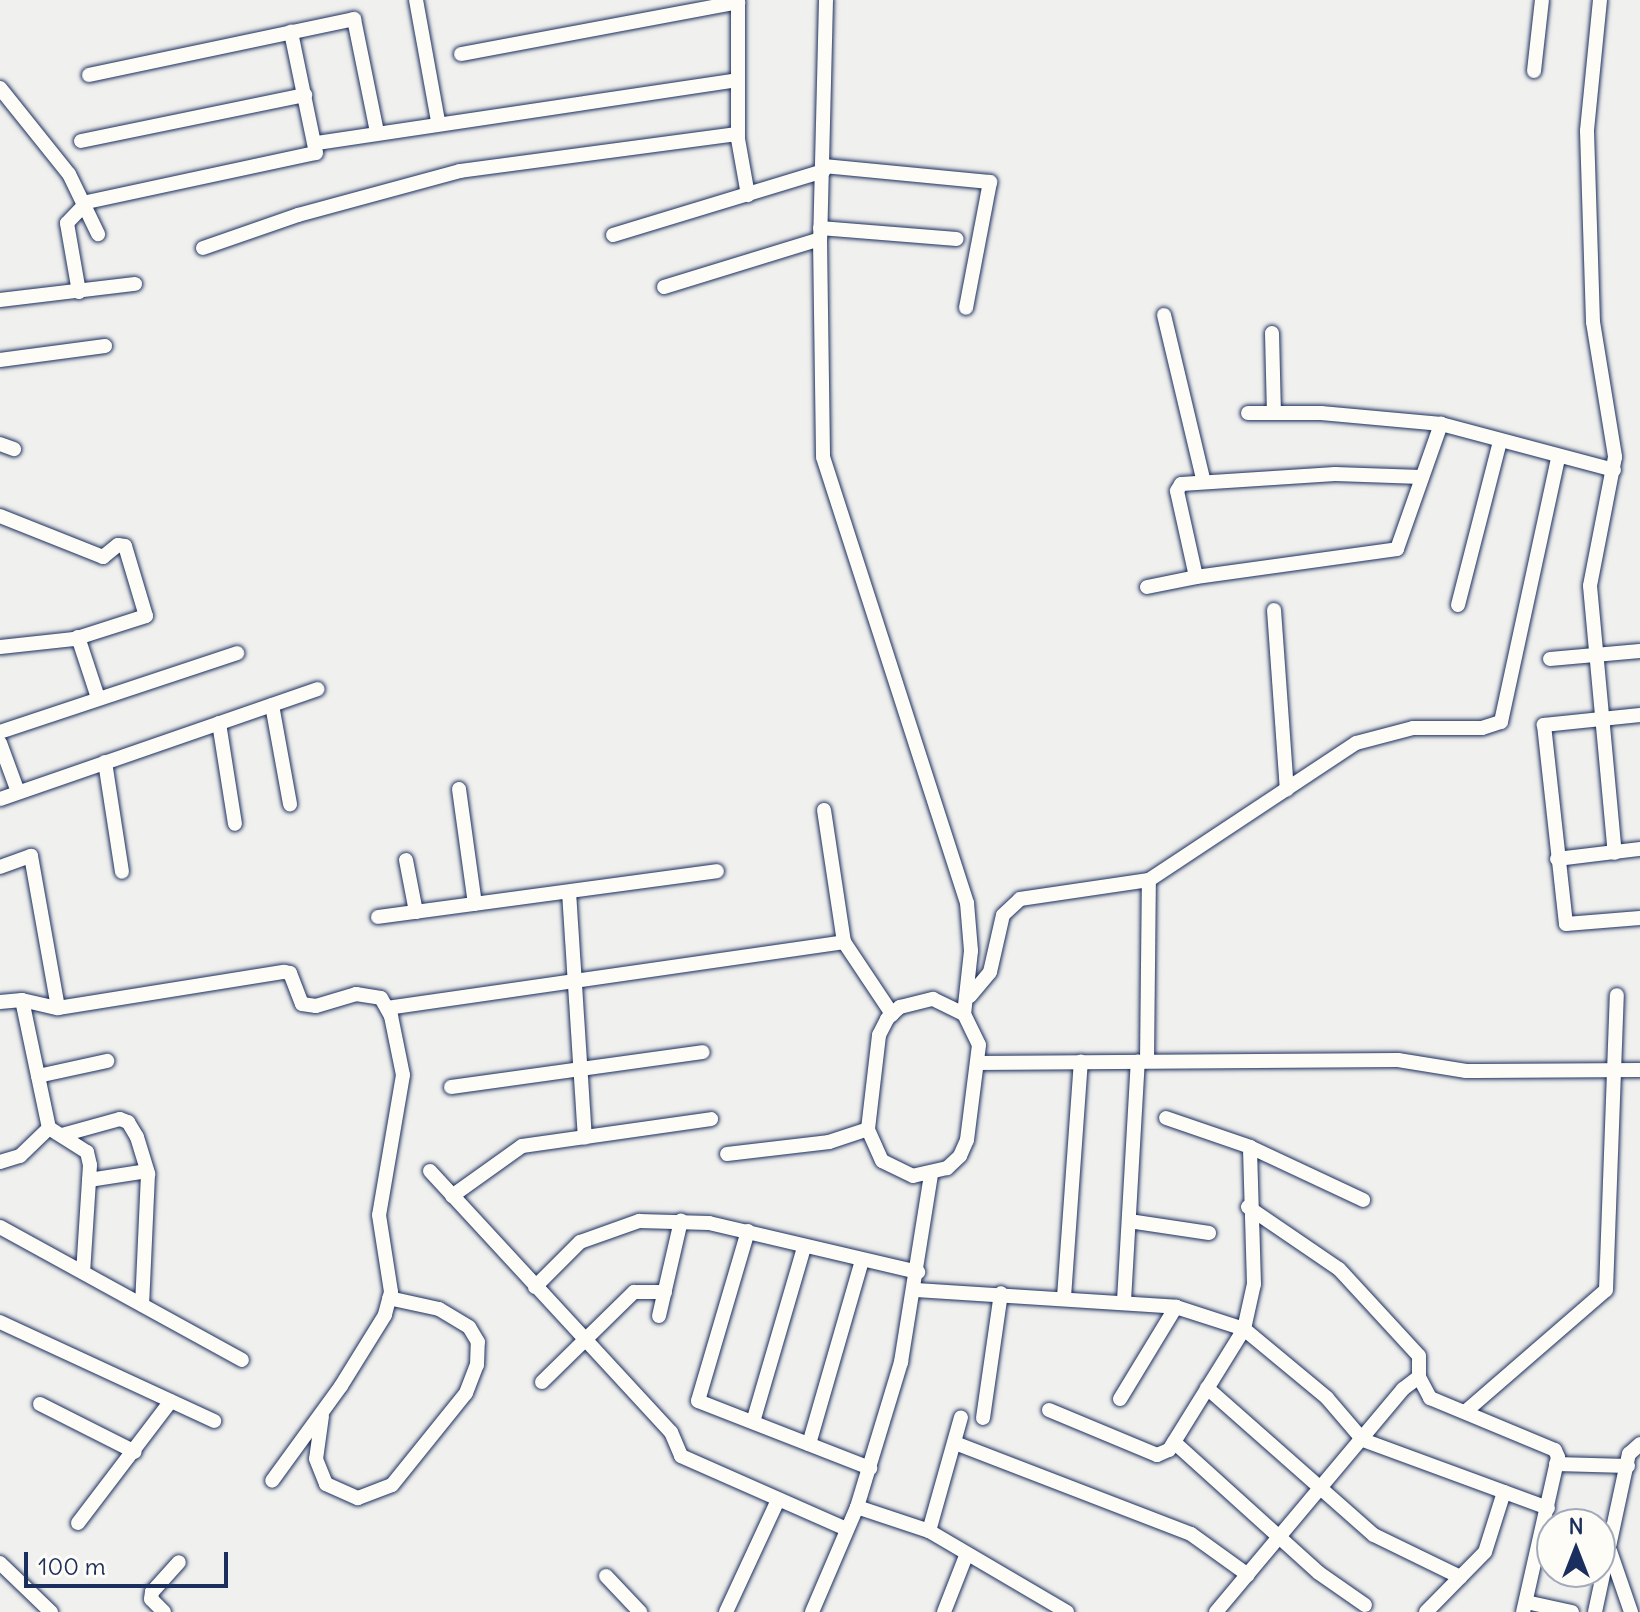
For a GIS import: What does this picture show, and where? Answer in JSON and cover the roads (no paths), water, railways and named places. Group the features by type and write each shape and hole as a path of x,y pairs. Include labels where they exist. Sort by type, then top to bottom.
{"street":[{"path":"416,0 438,121"},
{"path":"826,0 820,234 828,483 967,903 970,996 964,1014"},
{"path":"1534,71 1542,0"},
{"path":"1600,0 1587,131 1592,291 1614,470 1590,586 1615,853"},
{"path":"461,54 738,1 738,134 748,195"},
{"path":"89,75 354,19 377,132"},
{"path":"79,292 67,223 87,202 310,159 317,143 291,32"},
{"path":"317,143 438,121 602,102 737,80"},
{"path":"0,88 7,109 87,202 98,234"},
{"path":"81,141 305,95"},
{"path":"203,248 298,215 460,171 738,134"},
{"path":"613,235 748,195 823,168 990,182 966,308"},
{"path":"664,287 820,234 957,239"},
{"path":"0,300 135,284"},
{"path":"1164,315 1203,479"},
{"path":"1272,333 1274,413"},
{"path":"0,360 105,346"},
{"path":"1248,413 1441,424 1558,458 1614,470"},
{"path":"1147,587 1196,577 1397,549 1441,424"},
{"path":"1458,605 1500,441"},
{"path":"970,996 990,972 1003,915 1020,899 1149,880 1356,743 1382,734 1501,722 1558,458"},
{"path":"1196,577 1177,491 1181,484 1203,479 1421,477"},
{"path":"0,516 85,553 103,557 118,545 130,550 146,616 78,637 0,647"},
{"path":"1274,610 1287,790"},
{"path":"78,637 98,698"},
{"path":"1550,659 1640,651"},
{"path":"0,732 237,653"},
{"path":"0,799 318,689"},
{"path":"272,705 290,804"},
{"path":"1640,715 1544,725 1566,924 1640,918"},
{"path":"219,723 235,824"},
{"path":"0,743 18,792"},
{"path":"105,762 122,872"},
{"path":"459,789 475,904"},
{"path":"824,810 844,942 892,1014"},
{"path":"1557,859 1640,849"},
{"path":"0,867 31,856 58,1008"},
{"path":"406,860 416,912"},
{"path":"378,917 717,871"},
{"path":"1124,1301 1143,1061 1149,880"},
{"path":"569,892 585,1137"},
{"path":"387,1008 844,942"},
{"path":"0,1002 22,1000 58,1008 284,972 290,973 302,1004 316,1006 367,994 381,998 387,1008 403,1075 379,1215 389,1298 385,1315 322,1412 272,1481"},
{"path":"1465,1412 1606,1290 1617,995"},
{"path":"933,999 964,1014 977,1037 977,1063 967,1140 960,1156 931,1175 913,1176 889,1166 872,1146 868,1129 879,1035 892,1014 916,1000 933,999"},
{"path":"22,1000 38,1076 56,1132 87,1152 89,1180 83,1272"},
{"path":"451,1087 703,1052"},
{"path":"977,1063 1398,1060 1466,1071 1640,1070"},
{"path":"38,1076 107,1061"},
{"path":"1064,1297 1081,1062"},
{"path":"1166,1118 1250,1147 1363,1200"},
{"path":"0,1162 20,1156 56,1132 120,1119 128,1122 147,1171 142,1305"},
{"path":"452,1196 522,1146 711,1119"},
{"path":"727,1154 829,1142 868,1129"},
{"path":"1049,1410 1157,1455 1163,1455 1174,1442 1244,1329 1254,1284 1248,1207 1250,1147"},
{"path":"89,1180 147,1171"},
{"path":"430,1171 671,1432 681,1456 777,1502 844,1528"},
{"path":"812,1612 844,1528 857,1507 870,1468 916,1290 931,1175"},
{"path":"916,1290 1064,1297 1176,1307 1244,1329 1327,1398 1363,1440 1548,1508 1558,1457 1549,1446 1430,1398 1419,1377 1419,1356 1339,1269 1248,1207"},
{"path":"535,1287 590,1237 639,1221 681,1221 748,1231 804,1248 918,1272"},
{"path":"659,1316 681,1221"},
{"path":"1129,1221 1209,1233"},
{"path":"0,1227 242,1360"},
{"path":"748,1231 696,1396 870,1468"},
{"path":"753,1422 804,1248"},
{"path":"809,1444 862,1260"},
{"path":"542,1382 634,1292 665,1292"},
{"path":"983,1418 1001,1293"},
{"path":"322,1412 316,1459 326,1484 358,1498 392,1485 466,1393 477,1365 478,1342 469,1327 439,1309 389,1298"},
{"path":"1120,1399 1176,1307"},
{"path":"0,1322 214,1421"},
{"path":"1216,1612 1403,1389 1419,1377"},
{"path":"1207,1388 1317,1489 1374,1535 1460,1577"},
{"path":"78,1523 171,1401"},
{"path":"40,1404 135,1452"},
{"path":"929,1531 961,1417"},
{"path":"1174,1442 1278,1537 1365,1605"},
{"path":"955,1443 1191,1534 1248,1575"},
{"path":"1616,1523 1629,1454 1640,1444"},
{"path":"1556,1464 1628,1466"},
{"path":"1426,1612 1489,1543 1504,1492"},
{"path":"726,1612 777,1502"},
{"path":"857,1507 929,1531 966,1556 1067,1612"},
{"path":"944,1612 966,1556"},
{"path":"1536,1558 1524,1607 1572,1612"},
{"path":"164,1612 151,1599 152,1592 179,1562"},
{"path":"0,1563 51,1612"},
{"path":"1616,1568 1631,1612"},
{"path":"606,1576 640,1612"},
{"path":"1595,1612 1601,1588"}]}
